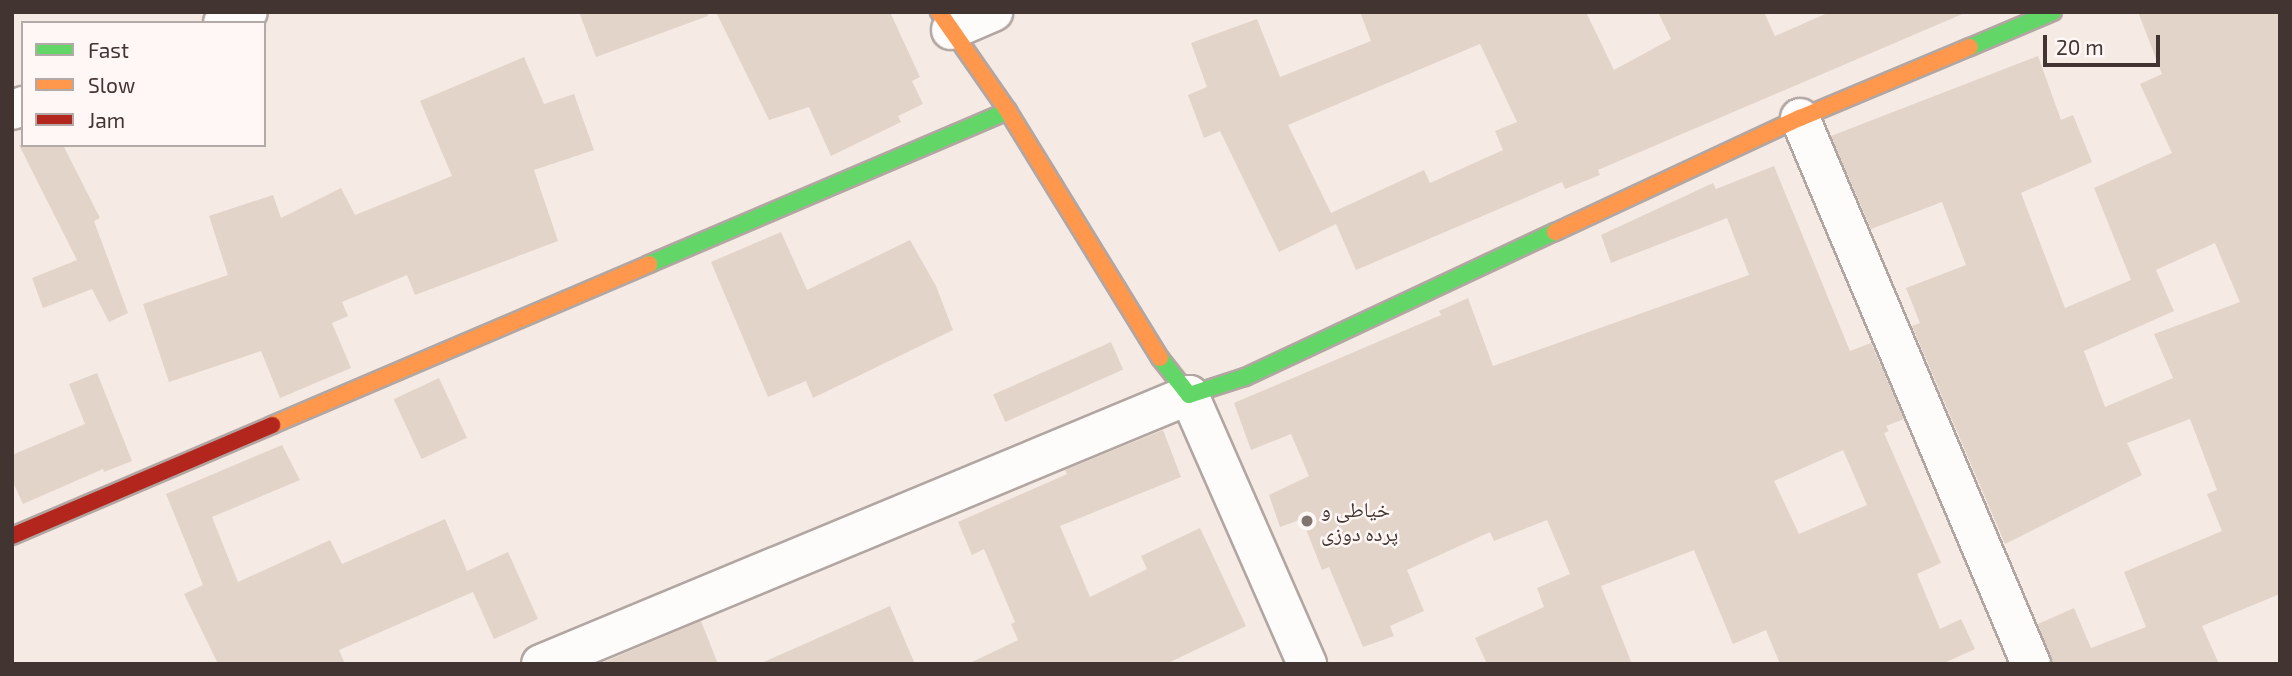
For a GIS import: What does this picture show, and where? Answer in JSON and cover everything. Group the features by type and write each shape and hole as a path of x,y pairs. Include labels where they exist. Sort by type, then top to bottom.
{"street":[{"path":"228,21 248,12"},
{"path":"993,12 945,21 1008,111 1152,349 1189,395 1307,664"},
{"path":"541,664 593,654 1189,395 1245,377 1800,118 2053,12"},
{"path":"12,536 1008,111"},
{"path":"1800,118 2031,664"}],"building":[{"path":"579,12 708,12 708,16 596,57"},
{"path":"716,12 890,12 920,77 912,81 923,104 898,116 901,122 831,156 809,107 769,120"},
{"path":"1360,12 1586,12 1614,70 1671,39 1658,12 1764,12 1775,36 1830,12 1967,12 1598,170 1600,175 1565,189 1562,182 1356,270 1336,224 1279,252 1220,131 1204,138 1188,95 1207,87 1191,43 1257,19 1280,77 1371,41","holes":["1480,44 1517,122 1495,131 1503,150 1430,183 1424,170 1331,213 1288,125"]},
{"path":"2138,12 2280,12 2280,594 2202,626 2219,664 2053,664 2038,624 2074,608 2091,648 2146,627 2124,572 2222,531 2207,494 2217,490 2190,419 2127,443 2142,475 2005,544 1912,326 1920,323 1906,288 1966,265 1942,202 1871,229 1831,136 2038,56 2061,120 2073,115 2092,162 2021,193 2065,308 2131,280 2094,188 2172,153 2140,84 2162,74","holes":["2215,243 2240,302 2154,334 2173,378 2105,407 2084,351 2174,311 2156,270"]},
{"path":"524,57 544,104 574,94 594,150 534,170 558,241 415,295 407,275 342,302 348,316 332,323 351,368 280,398 261,351 169,382 143,304 228,275 209,216 273,195 281,218 341,188 355,215 452,176 420,101"},
{"path":"19,145 64,147 100,218 94,221 128,313 109,322 92,289 43,308 32,278 77,260"},
{"path":"1774,166 1850,351 1871,343 1904,419 1886,426 1889,431 1884,433 1941,563 1917,574 1940,629 1961,619 1975,649 1942,664 1780,664 1766,630 1733,644 1694,550 1601,586 1632,664 1487,664 1475,638 1544,607 1537,588 1570,574 1547,520 1494,541 1490,532 1407,570 1424,611 1390,626 1394,636 1363,647 1329,567 1322,570 1302,519 1280,527 1269,495 1309,476 1291,434 1251,450 1234,403 1441,315 1439,311 1468,298 1493,366 1749,275 1727,218 1611,263 1601,235 1713,183 1716,189","holes":["1843,450 1867,505 1799,534 1774,481"]},
{"path":"781,232 807,290 910,240 936,286 953,330 813,398 806,381 768,397 711,262"},
{"path":"1111,342 1123,369 1005,422 993,394"},
{"path":"97,373 132,461 104,472 103,469 23,504 12,480 12,455 85,424 69,384"},
{"path":"439,378 467,438 422,459 394,399"},
{"path":"1163,430 1181,477 1060,526 1090,597 1147,569 1141,556 1200,528 1246,626 1166,664 968,664 1018,640 1011,624 1015,622 984,549 972,555 958,522 1067,474 1065,470"},
{"path":"282,445 300,480 212,517 238,582 330,540 342,564 445,519 467,571 508,552 538,619 494,639 473,592 339,650 345,664 218,664 184,594 203,585 166,494"},
{"path":"890,606 915,664 759,664"},
{"path":"701,621 718,664 599,664"}],"traffic: fast":[{"path":"1970,47 2053,12"},
{"path":"649,264 1008,111"},
{"path":"1160,358 1189,395 1245,377 1555,232"}],"traffic: slow":[{"path":"939,12 1008,111 1160,358"},
{"path":"1555,232 1800,118 1970,47"},
{"path":"272,425 649,264"}],"traffic: jam":[{"path":"12,536 272,425"}],"place":[{"name":"خیاطی و پرده دوزی","path":"1307,521"}]}
